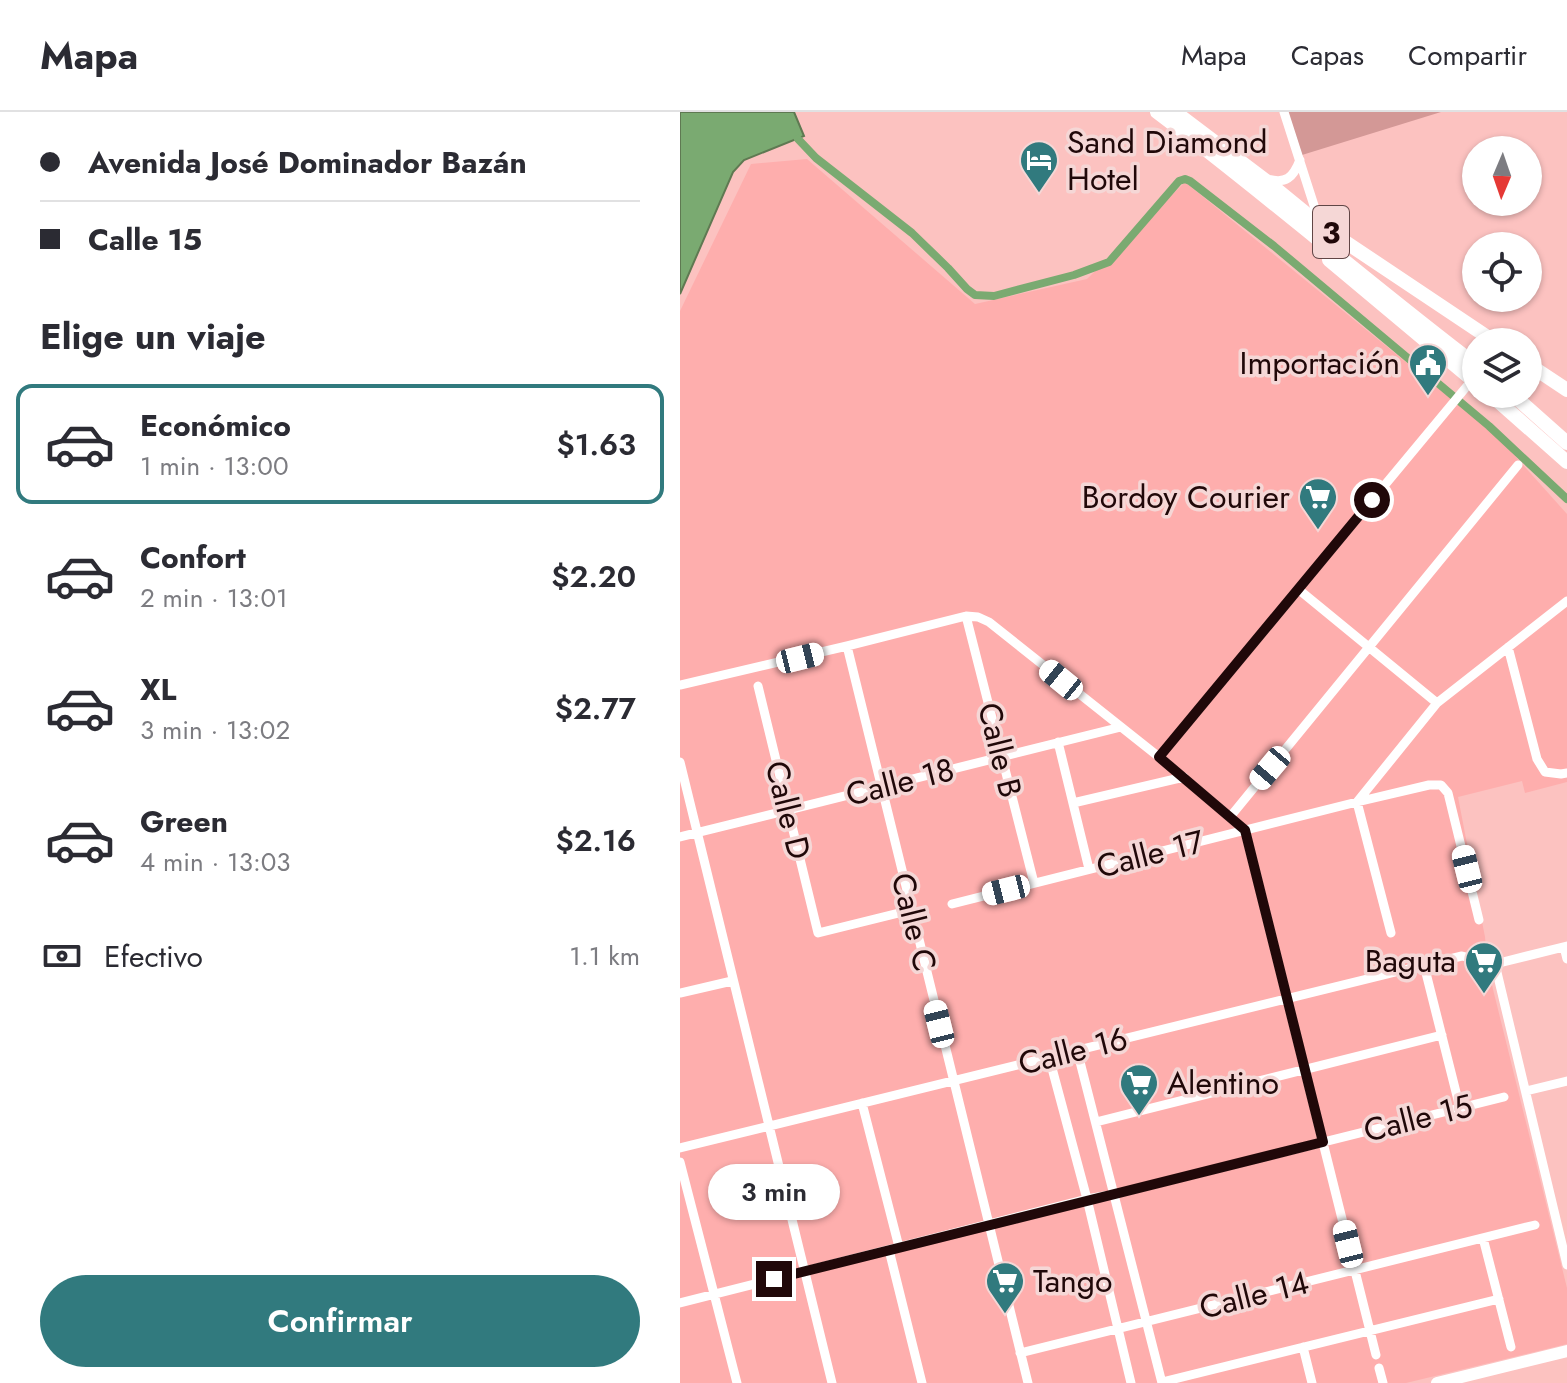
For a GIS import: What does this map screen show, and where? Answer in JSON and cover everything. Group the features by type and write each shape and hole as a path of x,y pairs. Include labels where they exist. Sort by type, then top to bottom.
{"main road":[{"name":"3","path":"1157,112 1290,215 1425,327 1462,363"},
{"name":"3","path":"1175,112 1320,225 1469,328"},
{"path":"1210,153 1235,180 1462,365"},
{"path":"1542,373 1563,387"},
{"path":"1542,380 1563,387"},
{"path":"1508,408 1567,462"},
{"path":"1528,408 1567,443"},
{"path":"1437,1383 1567,1351"}],"street":[{"path":"1284,112 1320,225"},
{"path":"1253,171 1269,180 1288,180 1294,175 1300,160"},
{"path":"1159,757 1462,392"},
{"path":"1230,817 1518,465"},
{"path":"1298,589 1437,703"},
{"path":"1391,933 1357,802 1437,703 1567,601"},
{"path":"680,685 966,616 978,617 989,622 1159,757 1245,830 1376,1355"},
{"name":"Calle B","path":"966,616 1034,883"},
{"name":"Calle C","path":"847,646 1028,1383"},
{"path":"1508,647 1537,759 1545,772 1567,773"},
{"name":"Calle D","path":"758,686 818,933 911,910"},
{"name":"Calle 18","path":"680,837 1121,727"},
{"path":"1058,742 1089,869"},
{"path":"680,762 832,1383"},
{"path":"1073,803 1184,777"},
{"name":"Calle 17","path":"952,904 1357,802 1441,785 1448,793 1479,920"},
{"path":"1566,947 1567,959"},
{"name":"Calle 16","path":"680,1148 1462,956 1495,964 1566,947"},
{"path":"1495,964 1567,1265"},
{"path":"1424,965 1460,1108"},
{"path":"680,993 732,981"},
{"path":"1096,1122 1442,1035"},
{"path":"1077,1050 1162,1383 1499,1299"},
{"path":"1049,1057 1131,1383"},
{"path":"1526,1091 1567,1081"},
{"name":"Calle 15","path":"680,1303 1504,1097"},
{"path":"862,1103 922,1383"},
{"path":"680,1162 737,1383"},
{"path":"1556,1219 1567,1217"},
{"name":"Calle 14","path":"1020,1353 1535,1225"},
{"path":"1483,1238 1511,1347"},
{"path":"1303,1347 1312,1383"},
{"path":"1379,1368 1383,1383"}],"shaded area":[{"path":"680,112 794,112 804,136 744,160 733,172 680,294"},
{"path":"1288,112 1441,112 1302,155"},
{"path":"807,159 975,304 1087,279 1185,182 1499,438 1567,514 1567,782 1525,793 1522,781 1458,797 1485,937 1488,969 1567,1288 1567,1344 1406,1383 680,1383 680,311 751,164"}],"waterway":[{"path":"798,139 816,158 912,233 975,295 994,296 1074,275 1109,262 1179,181 1190,181 1274,246 1489,426 1567,499"}],"place":[{"name":"Sand Diamond Hotel","path":"1039,194"},
{"name":"Importación","path":"1428,397"},
{"name":"Bordoy Courier","path":"1318,531"},
{"name":"Baguta","path":"1484,995"},
{"name":"Alentino","path":"1139,1117"},
{"name":"Tango","path":"1005,1315"}],"route":[{"path":"774,1279 1323,1142 1245,830 1159,757 1372,500"}]}
